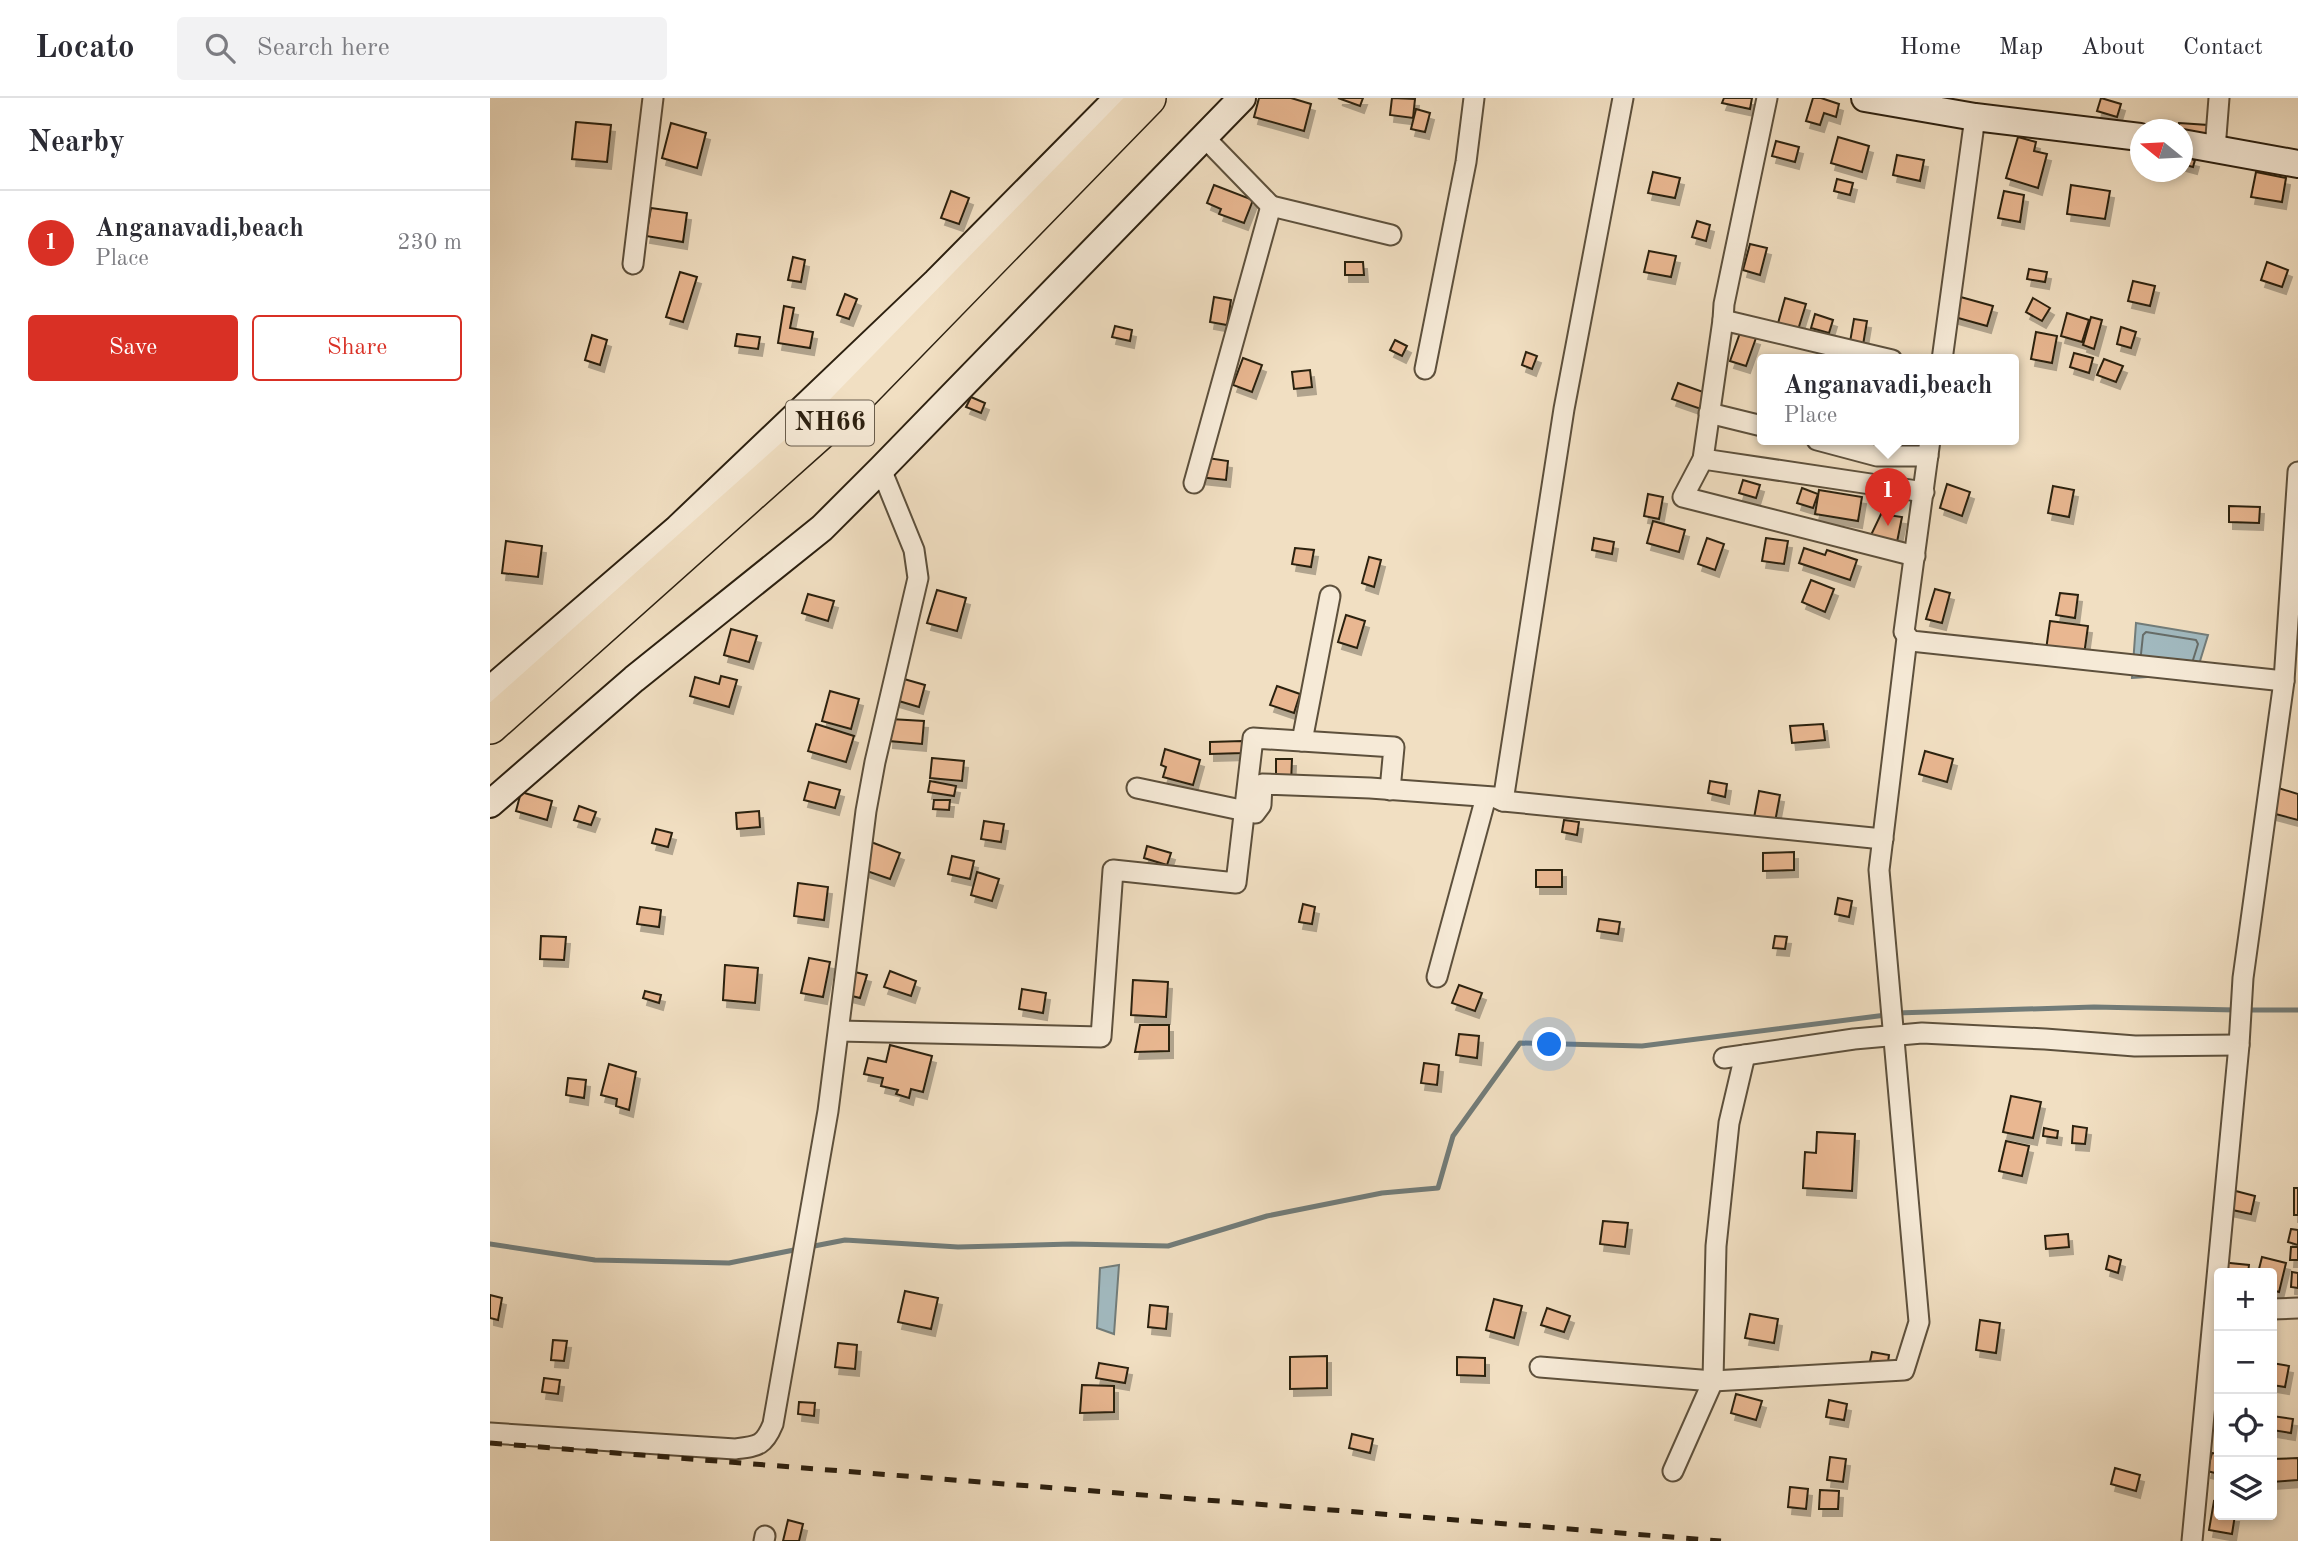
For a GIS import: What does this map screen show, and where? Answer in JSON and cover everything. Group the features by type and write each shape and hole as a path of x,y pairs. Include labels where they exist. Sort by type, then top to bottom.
{"highway":[{"name":"NH66","path":"490,726 841,413 1148,98"}],"street":[{"path":"633,264 653,98"},
{"path":"490,690 678,528 936,282 1118,98"},
{"path":"490,804 634,679 822,528 1242,98"},
{"path":"1425,369 1466,162 1474,98"},
{"path":"1437,977 1495,799 1564,409 1623,98"},
{"path":"1767,98 1724,304 1703,459 1684,498 1914,556"},
{"path":"1865,98 1975,117 2130,136"},
{"path":"2215,149 2219,98"},
{"path":"1942,354 1975,117"},
{"path":"1204,138 1271,206 1391,235"},
{"path":"2193,145 2298,164"},
{"path":"1194,483 1271,206"},
{"path":"1723,320 1867,354"},
{"path":"1709,413 1757,425"},
{"path":"1836,445 1877,456 1929,448 1904,632 1911,641 2284,681"},
{"path":"1703,459 1923,492"},
{"path":"490,1433 735,1449 757,1446 767,1439 773,1424 828,1111 866,811 918,578 914,550 881,469"},
{"path":"2220,1268 2243,978 2284,681 2298,472"},
{"path":"1302,741 1330,596"},
{"path":"1540,1367 1713,1381 1904,1370 1919,1322 1879,870 1907,638"},
{"path":"839,1031 1101,1037 1113,870 1236,883 1253,737 1394,747 1390,790"},
{"path":"1137,788 1255,813 1259,810 1262,785 1390,790 1883,839"},
{"path":"1724,1058 1922,1033 2135,1046 2239,1045"},
{"path":"1673,1471 1713,1381 1716,1247 1729,1124 1745,1055"},
{"path":"2277,1308 2298,1308"},
{"path":"2192,1541 2214,1328"}],"water":[{"path":"2136,623 2208,635 2196,674 2132,678"},
{"path":"1119,1265 1114,1334 1097,1328 1100,1268"}],"building":[{"path":"1259,98 1291,98 1311,104 1304,131 1254,117"},
{"path":"1338,98 1363,98 1360,106"},
{"path":"1392,98 1415,99 1413,118 1390,115"},
{"path":"1724,98 1752,98 1750,109 1722,103"},
{"path":"1813,98 1839,104 1836,117 1824,113 1820,125 1806,121"},
{"path":"2101,98 2121,104 2117,117 2097,111"},
{"path":"1416,109 1430,113 1425,132 1411,129"},
{"path":"576,122 611,125 607,162 572,159"},
{"path":"671,123 706,133 697,168 662,158"},
{"path":"2193,124 2208,125 2207,141 2193,140"},
{"path":"1838,137 1869,146 1862,172 1831,163"},
{"path":"2018,137 2036,142 2034,151 2047,154 2038,188 2006,178"},
{"path":"1776,141 1799,147 1795,162 1772,156"},
{"path":"1897,155 1924,160 1920,181 1893,175"},
{"path":"1653,172 1680,178 1675,198 1648,193"},
{"path":"2256,172 2286,178 2282,202 2251,197"},
{"path":"1837,179 1853,183 1850,195 1834,191"},
{"path":"1214,185 1253,200 1244,223 1219,214 1221,209 1207,203"},
{"path":"2071,185 2110,191 2105,219 2067,214"},
{"path":"951,191 969,198 959,224 941,218"},
{"path":"2004,191 2024,195 2020,222 1998,218"},
{"path":"651,208 687,213 683,242 646,236"},
{"path":"1697,221 1710,225 1706,241 1692,237"},
{"path":"1750,244 1767,248 1760,275 1743,270"},
{"path":"1649,251 1676,256 1671,277 1644,272"},
{"path":"793,257 805,260 801,282 788,280"},
{"path":"1345,262 1363,262 1364,275 1345,275"},
{"path":"2267,262 2288,270 2282,287 2261,280"},
{"path":"2029,269 2047,272 2045,282 2027,279"},
{"path":"680,272 697,277 683,322 666,317"},
{"path":"2133,281 2155,286 2150,306 2128,301"},
{"path":"845,294 857,299 849,319 837,315"},
{"path":"1957,296 1993,306 1987,326 1951,316"},
{"path":"1214,297 1231,300 1227,325 1210,322"},
{"path":"1785,298 1806,304 1797,333 1777,327"},
{"path":"2033,298 2050,308 2042,321 2026,312"},
{"path":"784,306 794,308 790,328 813,332 810,348 778,343"},
{"path":"2067,313 2089,320 2082,342 2061,336"},
{"path":"1815,314 1833,320 1829,333 1811,328"},
{"path":"2091,317 2102,320 2094,349 2083,345"},
{"path":"1854,319 1867,321 1863,345 1850,342"},
{"path":"1115,326 1132,330 1130,341 1112,337"},
{"path":"2121,327 2136,332 2131,348 2117,344"},
{"path":"2036,332 2057,336 2052,363 2031,359"},
{"path":"1740,333 1756,338 1746,366 1730,361"},
{"path":"737,334 760,337 758,349 735,346"},
{"path":"592,335 607,340 600,365 585,360"},
{"path":"1395,340 1407,346 1402,356 1390,350"},
{"path":"1526,352 1537,356 1532,369 1522,365"},
{"path":"2074,353 2093,358 2089,373 2070,367"},
{"path":"1243,358 1262,365 1252,392 1233,385"},
{"path":"2104,359 2123,366 2116,382 2097,375"},
{"path":"1310,370 1312,387 1294,389 1292,372"},
{"path":"1678,383 1706,393 1701,409 1672,399"},
{"path":"971,397 985,403 981,413 966,407"},
{"path":"1201,457 1228,461 1226,480 1199,477"},
{"path":"1743,480 1760,485 1756,498 1739,493"},
{"path":"1947,484 1970,492 1962,516 1940,508"},
{"path":"2053,486 2074,490 2069,517 2048,513"},
{"path":"1802,488 1818,494 1813,508 1797,503"},
{"path":"1819,490 1862,497 1858,521 1815,514"},
{"path":"1648,494 1663,497 1659,519 1644,516"},
{"path":"2229,506 2260,507 2259,523 2229,522"},
{"path":"1881,514 1902,517 1897,542 1871,535"},
{"path":"1653,521 1685,530 1679,552 1647,543"},
{"path":"1594,538 1614,542 1612,554 1592,550"},
{"path":"1707,538 1724,544 1715,570 1698,564"},
{"path":"1766,538 1788,541 1784,564 1762,561"},
{"path":"506,541 542,546 538,577 502,573"},
{"path":"1295,548 1314,550 1311,567 1292,564"},
{"path":"1804,548 1825,555 1827,550 1857,560 1850,580 1799,563"},
{"path":"1369,557 1381,560 1374,587 1362,583"},
{"path":"1811,580 1834,589 1825,612 1802,602"},
{"path":"1935,589 1950,593 1942,623 1926,619"},
{"path":"937,590 966,598 957,631 927,623"},
{"path":"2060,593 2078,595 2075,618 2056,615"},
{"path":"808,594 834,601 828,621 802,613"},
{"path":"1346,615 1365,621 1357,648 1338,642"},
{"path":"2050,621 2088,626 2084,655 2046,650"},
{"path":"731,629 757,636 749,662 724,655"},
{"path":"721,676 737,680 729,707 690,696 695,677 719,684"},
{"path":"897,677 925,685 919,707 892,699"},
{"path":"1277,686 1300,694 1294,713 1270,705"},
{"path":"830,691 859,699 851,729 822,721"},
{"path":"890,719 924,721 922,744 889,741"},
{"path":"816,724 854,736 846,762 808,751"},
{"path":"1823,724 1825,740 1792,743 1790,726"},
{"path":"1242,741 1243,753 1210,754 1210,742"},
{"path":"1165,749 1200,760 1193,785 1163,777 1166,767 1161,765"},
{"path":"1925,751 1953,759 1947,782 1919,774"},
{"path":"932,758 964,761 962,781 930,778"},
{"path":"1276,759 1292,759 1291,783 1276,782"},
{"path":"930,781 956,786 954,796 928,792"},
{"path":"1710,781 1727,784 1725,797 1708,793"},
{"path":"809,782 840,790 835,808 804,800"},
{"path":"2275,787 2298,794 2298,820 2268,812"},
{"path":"1759,791 1780,795 1775,822 1754,818"},
{"path":"521,792 552,801 547,820 516,811"},
{"path":"934,800 950,800 949,810 933,809"},
{"path":"579,806 596,812 591,825 574,820"},
{"path":"759,811 760,827 737,829 736,813"},
{"path":"1564,820 1579,822 1577,835 1562,832"},
{"path":"984,821 1004,824 1001,842 981,839"},
{"path":"656,829 672,833 668,847 652,843"},
{"path":"871,842 900,853 890,879 861,869"},
{"path":"1147,846 1171,853 1167,865 1144,858"},
{"path":"1794,852 1794,870 1763,871 1763,853"},
{"path":"952,856 974,861 970,879 948,874"},
{"path":"1536,870 1562,870 1562,887 1536,887"},
{"path":"977,872 999,879 992,901 971,895"},
{"path":"798,883 828,887 824,920 794,916"},
{"path":"1838,898 1852,901 1849,917 1835,914"},
{"path":"1303,904 1315,907 1312,924 1299,922"},
{"path":"640,907 661,910 659,927 637,924"},
{"path":"1599,919 1620,922 1618,934 1597,931"},
{"path":"541,936 566,937 564,960 540,959"},
{"path":"1775,936 1787,937 1785,949 1773,948"},
{"path":"809,958 830,962 823,997 801,993"},
{"path":"725,965 758,968 755,1003 723,1000"},
{"path":"851,971 867,975 860,998 844,994"},
{"path":"890,971 916,981 911,996 884,987"},
{"path":"1133,980 1168,982 1166,1017 1131,1015"},
{"path":"1459,985 1482,993 1475,1011 1452,1003"},
{"path":"1022,989 1046,993 1043,1013 1019,1009"},
{"path":"645,991 661,995 659,1003 643,998"},
{"path":"1140,1025 1169,1025 1169,1051 1135,1052"},
{"path":"1459,1034 1479,1036 1477,1058 1456,1055"},
{"path":"890,1045 932,1056 923,1092 911,1089 909,1098 896,1094 898,1090 881,1086 883,1078 864,1074 868,1058 886,1062"},
{"path":"1424,1063 1439,1065 1437,1085 1421,1083"},
{"path":"609,1064 636,1072 629,1110 616,1106 617,1099 601,1095"},
{"path":"568,1078 586,1080 584,1098 566,1095"},
{"path":"2011,1096 2041,1102 2033,1138 2003,1132"},
{"path":"2073,1126 2087,1128 2085,1144 2072,1143"},
{"path":"2044,1128 2058,1131 2057,1138 2043,1136"},
{"path":"1817,1132 1855,1134 1852,1191 1803,1188 1805,1152 1816,1153"},
{"path":"2006,1141 2029,1146 2022,1176 1999,1171"},
{"path":"2294,1188 2298,1188 2298,1215 2294,1215"},
{"path":"2228,1189 2255,1196 2251,1214 2223,1208"},
{"path":"1603,1221 1628,1223 1625,1247 1600,1244"},
{"path":"2291,1229 2298,1230 2298,1245 2288,1242"},
{"path":"2068,1234 2069,1247 2046,1249 2045,1236"},
{"path":"2291,1247 2298,1247 2298,1260 2290,1260"},
{"path":"2109,1256 2121,1260 2118,1273 2106,1269"},
{"path":"2262,1257 2286,1263 2279,1292 2277,1268 2259,1268"},
{"path":"2220,1262 2249,1265 2249,1268 2219,1268"},
{"path":"2292,1272 2298,1273 2298,1288 2291,1287"},
{"path":"905,1291 938,1298 931,1329 898,1322"},
{"path":"490,1295 502,1298 498,1320 490,1318"},
{"path":"1494,1299 1522,1306 1514,1338 1486,1330"},
{"path":"1150,1305 1168,1307 1166,1329 1148,1327"},
{"path":"1547,1308 1570,1316 1564,1332 1541,1325"},
{"path":"1750,1314 1778,1319 1774,1343 1745,1338"},
{"path":"1980,1320 2000,1323 1996,1353 1976,1350"},
{"path":"553,1340 567,1341 564,1361 551,1360"},
{"path":"838,1343 857,1345 855,1369 835,1367"},
{"path":"1872,1352 1889,1355 1887,1369 1869,1366"},
{"path":"1327,1356 1327,1388 1290,1389 1290,1357"},
{"path":"1457,1357 1485,1358 1485,1376 1457,1375"},
{"path":"1099,1363 1128,1368 1125,1383 1096,1378"},
{"path":"2277,1364 2289,1366 2285,1387 2277,1386"},
{"path":"544,1378 560,1380 558,1394 542,1392"},
{"path":"1082,1385 1114,1386 1114,1412 1080,1413"},
{"path":"1736,1394 1762,1401 1756,1420 1731,1413"},
{"path":"1829,1400 1847,1404 1844,1420 1826,1417"},
{"path":"799,1402 815,1403 814,1416 798,1414"},
{"path":"2277,1417 2293,1419 2291,1433 2277,1431"},
{"path":"1352,1434 1373,1439 1370,1453 1349,1448"},
{"path":"2212,1453 2214,1453 2214,1473 2207,1471"},
{"path":"1830,1457 1846,1459 1843,1482 1827,1480"},
{"path":"2298,1458 2298,1480 2277,1482 2277,1459"},
{"path":"2115,1468 2140,1475 2136,1491 2111,1484"},
{"path":"1790,1487 1808,1489 1806,1509 1788,1507"},
{"path":"1820,1490 1839,1491 1838,1509 1819,1509"},
{"path":"2214,1501 2214,1520 2234,1520 2232,1534 2209,1530"},
{"path":"788,1520 803,1524 799,1541 783,1541"}],"waterway":[{"path":"1896,1013 2094,1007 2236,1010"},
{"path":"2246,1010 2298,1010"},
{"path":"809,1247 845,1240 958,1247 1072,1244 1168,1246 1267,1216 1382,1193 1438,1188 1453,1136 1520,1043 1642,1046 1886,1015"},
{"path":"490,1244 595,1260 729,1263 799,1249"}],"railway":[{"path":"490,1443 1721,1541"}],"place":[{"name":"Anganavadi,beach","path":"1888,526"}]}
